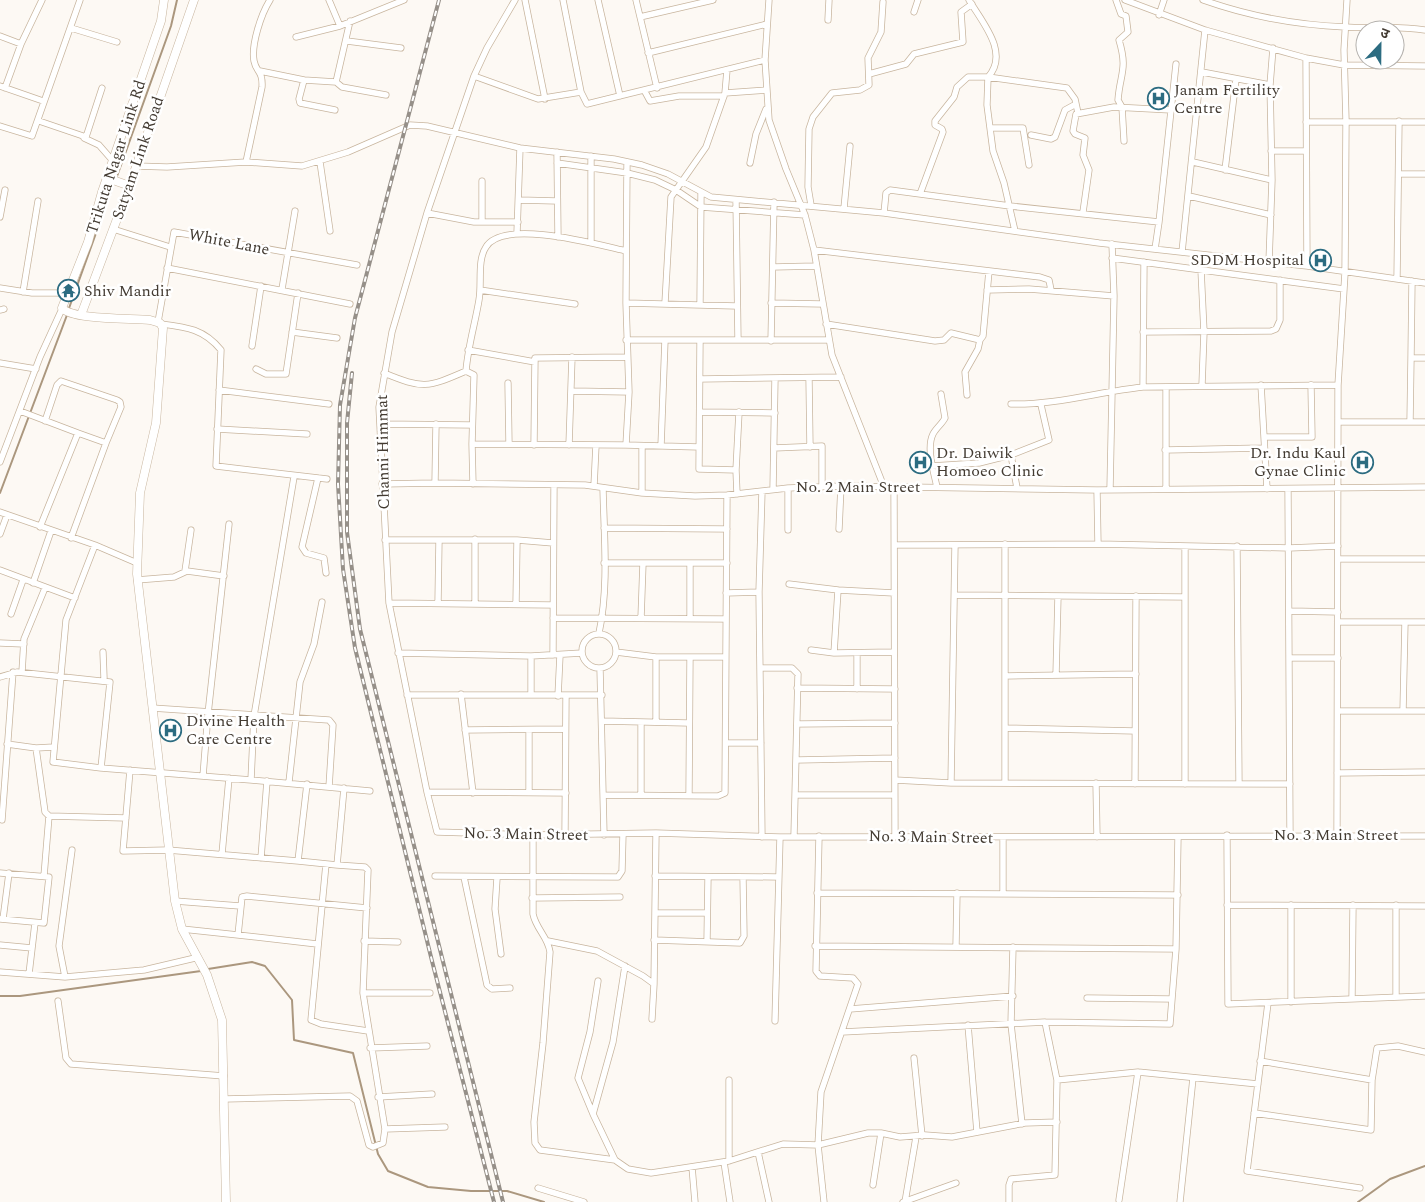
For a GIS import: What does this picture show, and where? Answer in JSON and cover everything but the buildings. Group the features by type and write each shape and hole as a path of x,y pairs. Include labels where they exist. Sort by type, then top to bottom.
{"main road":[{"name":"Trikuta Nagar Link Rd","path":"63,310 66,293 88,242 110,179 113,161 161,21 164,0"},
{"name":"Satyam Link Road","path":"78,314 113,229 194,0"},
{"path":"110,179 127,185"},
{"path":"63,310 78,314 160,323 163,344 156,423 141,484 137,580 175,900 182,930 195,958 207,975 222,1020 226,1202"}],"street":[{"path":"42,0 2,87 43,101"},
{"path":"0,126 32,136 39,121 43,101 80,0"},
{"path":"246,162 262,87 260,71 254,63 256,40 261,15 270,0"},
{"path":"329,0 340,26"},
{"path":"296,37 340,26 396,1 404,0"},
{"name":"Channi Himmat","path":"437,832 426,792 389,603 379,407 384,373 400,302 427,213 446,164 474,76 487,48 515,0"},
{"path":"525,0 545,100"},
{"path":"563,0 581,92 587,104 765,60"},
{"path":"598,0 620,96"},
{"path":"636,0 657,88"},
{"path":"640,17 713,0"},
{"path":"769,0 765,60 767,107 782,160 803,210 814,250 828,340 884,487"},
{"path":"828,20 829,0"},
{"path":"914,12 918,0"},
{"path":"1116,0 1121,14 1126,16 1128,32 1119,40 1124,58 1124,71 1118,100 1122,107 1124,141"},
{"path":"1125,0 1159,15 1306,58 1344,65 1425,66"},
{"path":"1203,0 1256,16 1345,28 1393,27 1425,30"},
{"path":"1337,836 1338,385 1344,281 1346,121 1344,39 1347,0"},
{"path":"1159,15 1164,1"},
{"path":"811,205 808,187 810,130 813,117 832,93 866,88 869,85 869,55 882,29 883,2"},
{"path":"869,74 906,64 914,54 963,42 960,12 971,2 996,50 996,64 988,77 986,99 994,156 1010,206 1015,231"},
{"path":"336,82 347,41 350,21"},
{"path":"648,53 767,24"},
{"path":"71,28 117,42"},
{"path":"1182,252 1206,30"},
{"path":"0,36 21,44"},
{"path":"347,41 400,48"},
{"path":"1269,262 1272,180 1270,85 1273,48"},
{"path":"1306,58 1306,266"},
{"path":"1155,249 1176,64"},
{"path":"665,303 670,201 706,147 724,95 727,70"},
{"path":"260,71 304,80 336,82 344,87 386,95"},
{"path":"1202,72 1270,85"},
{"path":"474,76 531,98 545,100 581,92"},
{"path":"920,194 943,132 942,129 935,125 935,121 952,100 956,87 968,77 988,77 1067,88 1071,91 1078,112 1075,116 1073,131 1075,134 1085,138 1083,152 1089,170 1083,212"},
{"path":"1225,170 1236,79"},
{"path":"304,80 299,99 300,103 336,110"},
{"path":"84,138 88,135 102,88"},
{"path":"644,90 650,101 678,96 724,95 766,90"},
{"path":"1031,135 1055,137 1066,110 1076,104"},
{"path":"750,163 756,134 767,107"},
{"path":"1078,112 1122,107 1171,110"},
{"path":"39,121 99,145 113,161"},
{"path":"1397,279 1399,121"},
{"path":"1306,122 1425,122"},
{"path":"136,166 167,167 246,162 294,166 320,162 410,125 455,131 557,157 654,169 701,199 803,210 811,205 844,208 1015,231 1112,251 1144,262 1280,280 1344,281 1397,279 1425,283"},
{"path":"990,128 1023,128 1029,165"},
{"path":"844,208 850,146"},
{"path":"517,233 520,148"},
{"path":"1271,150 1306,150"},
{"path":"557,157 627,167 655,180 680,186 701,199 803,210"},
{"path":"557,157 558,237"},
{"path":"320,162 330,231"},
{"path":"590,243 591,162"},
{"path":"1192,162 1272,180"},
{"path":"626,445 628,392 626,340 627,167"},
{"path":"1399,174 1425,174"},
{"path":"482,181 482,222"},
{"path":"0,217 5,190"},
{"path":"884,213 889,190 1010,206 1083,212 1159,222"},
{"path":"1188,196 1271,215"},
{"path":"700,304 701,199"},
{"path":"519,200 557,201"},
{"path":"23,292 38,201"},
{"path":"736,204 738,340"},
{"path":"771,341 774,207"},
{"path":"295,211 288,253 357,265"},
{"path":"427,213 482,222 518,222"},
{"path":"113,229 170,247"},
{"name":"White Lane","path":"160,323 170,247 173,234 177,232 288,253 282,289"},
{"path":"466,371 486,246 497,238 517,233 558,237 626,251"},
{"path":"1112,251 1155,249 1306,266 1344,281"},
{"path":"814,250 1045,278 1049,280 1051,290"},
{"path":"1110,489 1114,296 1112,251"},
{"path":"1143,387 1144,262"},
{"path":"773,267 816,266"},
{"path":"167,268 282,289 350,304"},
{"path":"1201,270 1204,332 1202,385"},
{"path":"967,395 965,372 983,336 988,271"},
{"path":"1143,332 1271,332 1276,329 1280,320 1280,280"},
{"path":"1410,422 1412,281"},
{"path":"252,346 261,286"},
{"path":"0,288 23,292 66,293"},
{"path":"987,290 1012,288 1114,296"},
{"path":"480,290 575,304"},
{"path":"256,369 263,373 286,375 298,294"},
{"path":"772,302 822,304"},
{"path":"626,303 736,306"},
{"path":"0,462 26,414 36,369 63,310"},
{"path":"160,323 198,330 218,346 222,353 215,463 219,467 294,477 327,479"},
{"path":"826,324 935,341 944,340 951,333 980,340"},
{"path":"292,332 337,338"},
{"path":"626,340 828,340"},
{"path":"661,446 665,340"},
{"path":"700,341 699,469 736,470"},
{"path":"468,350 535,362"},
{"path":"570,445 572,357"},
{"path":"534,444 536,358 627,357"},
{"path":"1411,358 1425,358"},
{"path":"0,363 36,369"},
{"path":"384,373 413,385 437,384 466,371"},
{"path":"466,371 474,375 472,484"},
{"path":"700,379 841,377"},
{"path":"773,489 775,378"},
{"path":"809,378 810,447"},
{"path":"45,421 57,385 61,381 120,402 120,407 71,538"},
{"path":"508,383 509,444"},
{"path":"1011,404 1041,405 1111,390 1143,387 1262,384 1338,385"},
{"path":"1262,384 1267,490"},
{"path":"1264,437 1312,437 1311,385"},
{"path":"1166,387 1166,489"},
{"path":"219,390 329,404"},
{"path":"571,391 628,392"},
{"path":"937,487 932,466 931,438 945,415 941,394"},
{"path":"932,466 979,463 1011,455 1049,440 1041,405"},
{"path":"700,412 775,413"},
{"path":"737,494 738,412"},
{"path":"26,414 106,444"},
{"path":"1338,422 1425,422"},
{"path":"380,424 472,425"},
{"path":"435,483 436,424"},
{"path":"217,429 307,434"},
{"path":"40,527 78,433"},
{"path":"472,444 699,447"},
{"path":"594,486 596,445"},
{"path":"642,446 642,493"},
{"path":"774,448 822,446 822,487"},
{"path":"1165,450 1264,448"},
{"path":"1011,455 1017,488"},
{"path":"251,780 254,716 294,477"},
{"path":"318,478 302,547 306,554 324,558 326,573"},
{"name":"No. 2 Main Street","path":"382,484 594,486 642,493 727,495 773,489 841,486 1097,490 1267,490 1338,486 1425,487"},
{"path":"552,655 554,486"},
{"path":"840,529 841,486"},
{"path":"894,487 895,837"},
{"path":"599,634 602,618 604,564 602,488"},
{"path":"788,488 788,530"},
{"path":"1288,489 1290,835"},
{"path":"762,490 759,592 762,837"},
{"path":"1097,490 1098,544"},
{"path":"604,795 688,794 718,796 725,792 727,495"},
{"path":"0,512 95,545 137,562"},
{"path":"0,534 7,515"},
{"path":"204,776 208,714 229,524"},
{"path":"604,528 727,529"},
{"path":"185,572 191,530"},
{"path":"33,583 51,531"},
{"path":"385,540 475,539 553,543"},
{"path":"475,539 475,604"},
{"path":"438,604 439,540"},
{"path":"516,604 517,540"},
{"path":"1005,544 1005,783"},
{"path":"895,545 1098,544 1289,548 1338,546"},
{"path":"95,545 66,620 53,762 101,768 289,782 370,791"},
{"path":"951,783 955,545"},
{"path":"1185,546 1185,784"},
{"path":"1238,546 1239,784"},
{"path":"1338,559 1425,558"},
{"path":"641,618 642,563"},
{"path":"604,564 727,563"},
{"path":"690,564 690,619"},
{"path":"0,570 75,598"},
{"path":"137,580 174,577 185,572 224,576"},
{"path":"11,614 24,580"},
{"path":"789,584 838,590 894,593"},
{"path":"22,672 24,644 46,588"},
{"path":"834,653 838,590"},
{"path":"726,593 759,592"},
{"path":"955,595 1185,597"},
{"path":"1056,675 1058,596"},
{"path":"1135,784 1136,596"},
{"path":"289,782 301,678 314,644 322,602"},
{"path":"389,603 553,605"},
{"path":"1290,611 1338,612"},
{"path":"553,618 726,619"},
{"path":"1338,622 1425,622"},
{"path":"1403,711 1405,622"},
{"path":"599,634 608,636 614,643 616,652 613,661 600,668 586,662 582,653 583,644 590,636 599,634"},
{"path":"0,643 24,644"},
{"path":"811,650 834,653 893,652"},
{"path":"102,681 104,678 103,652"},
{"path":"616,652 656,657 725,657"},
{"path":"398,653 531,656 582,653"},
{"path":"857,653 857,689"},
{"path":"558,696 560,655"},
{"path":"531,656 531,694"},
{"path":"688,794 690,656"},
{"path":"656,657 656,722"},
{"path":"1290,658 1338,658"},
{"path":"600,668 604,835"},
{"path":"761,668 796,670 798,688 794,836"},
{"path":"2,820 2,778 13,672"},
{"path":"0,678 13,672 22,672 110,682 101,768"},
{"path":"1005,676 1136,674"},
{"path":"798,688 894,690"},
{"path":"461,694 473,793"},
{"path":"407,695 602,695"},
{"path":"565,835 566,696"},
{"path":"152,708 208,714 325,719 332,722 329,786"},
{"path":"1338,711 1425,711"},
{"path":"602,722 688,723"},
{"path":"641,723 641,794"},
{"path":"797,724 895,723"},
{"path":"1005,728 1135,732"},
{"path":"465,730 565,729"},
{"path":"529,730 529,792"},
{"path":"726,743 761,744"},
{"path":"7,744 36,748 54,747"},
{"path":"36,748 45,812 49,816 126,818"},
{"path":"797,760 895,758"},
{"path":"130,770 123,851 168,850 367,868 363,993 370,1048 385,1129 384,1141 372,1147 370,1145 357,1101 350,1096 224,1099"},
{"path":"1337,773 1425,772"},
{"path":"222,854 229,778"},
{"path":"894,780 951,783 1290,784"},
{"path":"261,858 267,781"},
{"path":"1096,783 1097,837"},
{"path":"298,862 307,784"},
{"path":"337,865 344,788"},
{"path":"426,792 566,793"},
{"path":"795,796 894,795"},
{"path":"44,876 49,816"},
{"name":"No. 3 Main Street","path":"437,832 533,835 656,833 780,838 794,836 1003,838 1227,835 1425,836"},
{"path":"652,1018 656,833"},
{"path":"435,876 497,878 620,876 622,871 624,834"},
{"path":"533,835 532,898 534,920 548,941 550,952 543,1043 534,1122 536,1147 546,1152 615,1160 628,1169 652,1173 727,1161 783,1144 818,1145 868,1133 881,1133 900,1137 952,1137 1022,1124 1057,1122"},
{"path":"1227,835 1228,1004 1425,996"},
{"path":"819,836 815,946 817,974 824,977 853,978 857,982 850,1009 823,1084 818,1121 818,1145 824,1202"},
{"path":"842,1032 1045,1022 1170,1024 1176,949 1178,837"},
{"path":"775,1021 780,838"},
{"path":"1003,838 1003,894"},
{"path":"65,976 59,946 72,850"},
{"path":"326,864 311,1020 322,1024 368,1031"},
{"path":"0,873 10,873 49,877 44,923 2,919 10,873"},
{"path":"655,876 778,877"},
{"path":"464,877 487,985 492,989 510,988"},
{"path":"707,942 708,877"},
{"path":"654,940 737,943 742,941 742,877"},
{"path":"497,878 495,909 501,954"},
{"path":"817,893 1178,895"},
{"path":"956,946 957,893"},
{"path":"238,935 242,897 367,908"},
{"path":"532,898 620,897"},
{"path":"175,900 240,906"},
{"path":"1227,905 1425,906"},
{"path":"1291,905 1291,1002"},
{"path":"1352,1000 1353,905"},
{"path":"1396,906 1396,997"},
{"path":"655,913 706,913"},
{"path":"29,974 36,923"},
{"path":"182,930 317,944"},
{"path":"364,941 398,942"},
{"path":"548,941 597,951 654,984"},
{"path":"0,945 32,948"},
{"path":"815,946 1176,949"},
{"path":"1014,947 1011,1024 1022,1124"},
{"path":"0,972 65,976 144,970 195,958"},
{"path":"593,1114 613,1042 625,966"},
{"path":"598,980 590,1032 578,1078 579,1084 615,1160"},
{"path":"363,993 430,993"},
{"path":"850,1009 1013,996"},
{"path":"1087,998 1172,999"},
{"path":"58,1001 66,1058 71,1064 224,1076"},
{"path":"1268,1003 1247,1171 1360,1188"},
{"path":"1009,1202 1009,1184 1011,1179 1055,1175 1057,1080 1045,1022"},
{"path":"968,1025 976,1132"},
{"path":"370,1048 427,1046"},
{"path":"1254,1113 1371,1130 1372,1080 1377,1048 1398,1046 1425,1052"},
{"path":"914,1058 919,1136 904,1202 922,1199 956,1183"},
{"path":"1260,1062 1372,1080"},
{"path":"1057,1080 1138,1072 1258,1084"},
{"path":"1119,1200 1138,1072"},
{"path":"1180,1202 1193,1078"},
{"path":"729,1080 727,1161 730,1202"},
{"path":"378,1097 432,1094"},
{"path":"385,1129 445,1126"},
{"path":"873,1185 881,1133"},
{"path":"758,1152 769,1202"},
{"path":"692,1166 694,1202"},
{"path":"538,1188 584,1202"}],"waterway":[{"path":"116,179 171,26 177,0"},
{"path":"68,311 114,183"},
{"path":"0,493 67,315"},
{"path":"208,969 252,962 265,966 292,1000 294,1040 353,1053 378,1154 388,1171 428,1187 471,1191 507,1191 544,1202"},
{"path":"0,996 20,996 201,971"},
{"path":"1358,1202 1390,1179 1425,1166"}],"railway":[{"path":"439,0 355,318 340,405 338,484 343,569 355,648 494,1202"},
{"path":"352,373 347,423 347,532 360,629 503,1202"}],"place":[{"name":"Janam Fertility Centre","path":"1158,99"},
{"name":"SDDM Hospital","path":"1320,260"},
{"name":"Shiv Mandir","path":"68,291"},
{"name":"Dr. Daiwik Homoeo Clinic","path":"920,462"},
{"name":"Dr. Indu Kaul Gynae Clinic","path":"1362,462"},
{"name":"Divine Health Care Centre","path":"170,730"}]}
